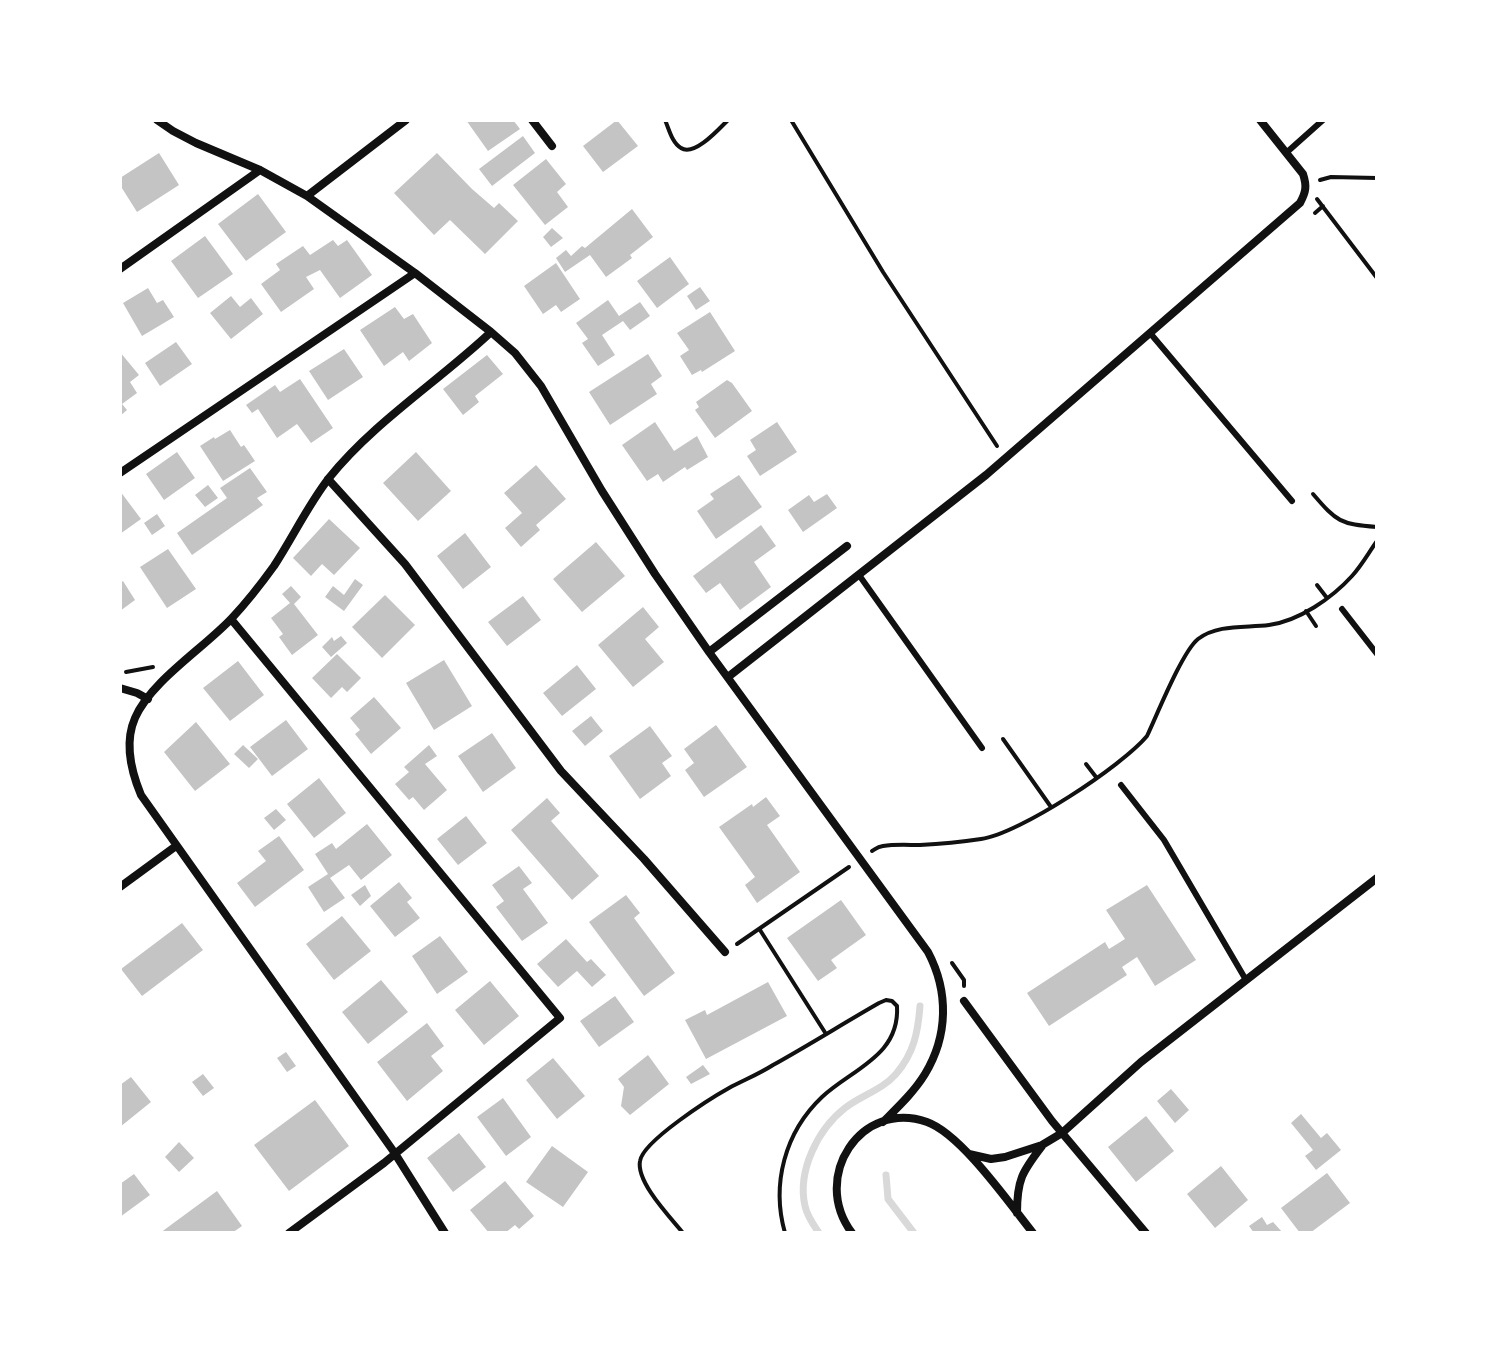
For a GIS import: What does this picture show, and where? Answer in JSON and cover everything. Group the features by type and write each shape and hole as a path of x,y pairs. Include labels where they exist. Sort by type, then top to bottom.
{"street":[{"path":"157,120 196,143 260,170 307,196 491,332 515,353 541,386 655,574 928,952 937,969 943,1006 939,1042 924,1075 883,1122"},
{"path":"307,196 406,120"},
{"path":"532,120 552,146"},
{"path":"728,677 986,475 1300,203 1305,194 1303,174 1260,120"},
{"path":"120,269 260,170"},
{"path":"120,473 415,273"},
{"path":"445,1233 394,1152 141,795 129,756 135,718 148,699 161,682 231,619 253,594 328,479 374,432 491,332"},
{"path":"328,479 405,564 561,771 644,859 725,952"},
{"path":"709,652 847,546"},
{"path":"231,619 560,1018 384,1163 289,1233"},
{"path":"120,688 148,699"},
{"path":"120,887 176,846"},
{"path":"969,1154 991,1159 1005,1157 1042,1145 1062,1133 1141,1062 1377,878"},
{"path":"964,1001 1062,1133 1146,1233"},
{"path":"852,1233 840,1213 836,1193 841,1161 848,1148 870,1128 883,1122 912,1119 941,1128 969,1154 1033,1233"},
{"path":"1017,1214 1020,1177 1042,1145"}],"lane":[{"path":"1286,153 1323,120"},
{"path":"1150,333 1292,501"},
{"path":"859,575 982,748"},
{"path":"1342,609 1377,654"},
{"path":"1121,785 1164,840 1246,980"}],"path":[{"path":"665,120 677,145 687,151 696,148 728,120"},
{"path":"791,120 883,272 997,446"},
{"path":"1377,178 1331,177 1306,184 1377,278"},
{"path":"1313,494 1333,518 1377,527"},
{"path":"725,952 879,846 985,839 1020,825 1051,807 1126,757 1147,736 1184,657 1196,640 1226,628 1282,622 1306,611 1352,576 1377,541"},
{"path":"1317,585 1327,598"},
{"path":"1306,611 1316,626"},
{"path":"1003,739 1051,807"},
{"path":"1086,764 1096,777"},
{"path":"760,930 826,1034"},
{"path":"683,1233 643,1180 640,1159 651,1143 709,1101 879,1003 892,1001 897,1006 895,1026 889,1041 873,1060 822,1097 807,1114 785,1155 779,1176 780,1211 785,1233"}],"building":[{"path":"466,120 513,120 520,129 488,151"},
{"path":"617,120 638,146 603,172 583,146"},
{"path":"523,136 535,153 492,186 479,169"},
{"path":"159,153 179,185 137,212 120,185 120,178"},
{"path":"437,153 494,208 499,203 518,221 485,254 450,220 434,235 394,193"},
{"path":"546,159 566,184 557,192 568,207 545,225 513,185"},
{"path":"258,194 286,232 246,261 218,224"},
{"path":"632,209 653,237 630,255 632,258 606,277 590,255 565,272 556,258 566,250 571,256 582,246 585,248"},
{"path":"552,228 563,238 551,247 543,237"},
{"path":"205,236 233,274 198,298 171,261"},
{"path":"333,240 338,246 347,240 372,275 340,298 320,270 306,277 314,289 281,312 261,284 280,270 276,264 303,246 310,255"},
{"path":"670,257 689,284 657,308 637,281"},
{"path":"556,263 580,299 561,312 556,305 543,314 524,286"},
{"path":"700,287 710,301 696,310 687,296"},
{"path":"148,288 157,303 163,300 174,317 142,336 123,303"},
{"path":"231,296 240,307 251,298 263,314 231,339 210,313"},
{"path":"608,300 619,316 640,302 650,316 630,330 623,321 602,335 615,355 598,366 582,343 588,339 576,323"},
{"path":"395,307 404,319 413,314 432,343 409,361 403,352 384,366 360,330"},
{"path":"710,312 735,351 692,375 680,356 689,350 677,333"},
{"path":"176,342 192,364 160,386 145,363"},
{"path":"344,349 363,377 328,400 309,371"},
{"path":"120,352 139,375 130,382 137,393 122,404 127,410 120,416"},
{"path":"648,354 662,376 651,384 657,394 610,425 589,392"},
{"path":"487,355 503,374 475,396 479,402 463,415 443,389"},
{"path":"300,379 333,428 311,443 297,424 277,438 258,409 252,413 246,405 275,385 280,392"},
{"path":"727,380 752,411 715,438 695,410 699,407 696,402"},
{"path":"655,422 674,451 697,436 708,457 687,470 685,467 663,482 658,474 647,481 622,445"},
{"path":"777,422 797,452 760,476 747,456 756,450 750,440"},
{"path":"230,430 255,461 223,481 200,446"},
{"path":"177,452 195,478 164,500 146,474"},
{"path":"416,452 451,491 418,521 383,483"},
{"path":"536,465 566,499 536,525 540,530 521,547 505,528 522,513 504,493"},
{"path":"250,468 267,492 257,498 263,505 192,555 177,533 227,498 220,488"},
{"path":"739,475 762,507 716,539 697,511 714,499 710,494"},
{"path":"208,485 218,498 205,507 195,495"},
{"path":"120,491 141,519 120,534"},
{"path":"827,494 837,508 803,532 788,510 809,495 814,502"},
{"path":"157,514 165,526 152,535 144,523"},
{"path":"329,519 360,548 334,575 322,564 311,576 293,558"},
{"path":"761,525 776,546 754,562 771,587 740,610 720,583 706,593 693,576"},
{"path":"465,533 491,567 463,589 437,556"},
{"path":"596,542 625,576 582,612 553,579"},
{"path":"168,549 196,589 167,608 140,567"},
{"path":"355,579 363,585 344,611 325,597 333,586 344,595"},
{"path":"123,581 135,600 120,611 120,583"},
{"path":"291,586 301,597 294,604 318,635 292,655 279,637 283,634 271,618 290,603 282,594"},
{"path":"385,595 415,625 382,658 352,627"},
{"path":"523,596 541,620 507,646 488,622"},
{"path":"643,607 659,627 645,639 664,662 633,687 598,645"},
{"path":"341,636 347,643 331,657 322,647 332,637 334,641"},
{"path":"337,654 361,678 347,692 342,687 331,698 312,678"},
{"path":"444,660 472,706 434,730 406,683"},
{"path":"238,661 264,695 230,721 203,688"},
{"path":"577,665 596,689 562,716 543,693"},
{"path":"374,697 401,728 371,754 355,734 360,730 350,718"},
{"path":"591,716 603,731 585,746 572,731"},
{"path":"286,720 308,749 272,776 250,747"},
{"path":"196,722 230,764 195,791 164,752"},
{"path":"716,725 747,767 704,797 685,770 694,763 684,749"},
{"path":"650,726 672,756 662,763 671,776 640,799 609,756"},
{"path":"492,733 516,768 483,792 458,756"},
{"path":"243,745 258,759 249,768 234,754"},
{"path":"429,745 437,756 425,764 447,790 424,810 413,797 409,800 395,784 409,772 404,767"},
{"path":"319,778 346,813 314,838 287,804"},
{"path":"766,797 780,816 767,825 800,872 757,903 745,885 755,877 719,827"},
{"path":"547,798 560,813 551,821 599,876 572,900 511,830"},
{"path":"276,809 286,820 274,830 264,818"},
{"path":"466,816 487,843 458,865 437,839"},
{"path":"367,824 392,855 361,880 349,865 330,878 345,898 324,912 308,887 328,874 315,854 332,843 336,849"},
{"path":"279,836 304,870 255,907 237,883 266,861 258,851"},
{"path":"519,866 532,883 523,889 548,923 522,941 496,907 504,901 492,885"},
{"path":"399,882 412,898 407,902 420,918 395,937 370,906"},
{"path":"365,885 371,896 360,906 351,895"},
{"path":"1147,885 1196,960 1155,986 1137,957 1122,967 1127,975 1049,1026 1027,993 1105,942 1109,949 1125,939 1106,910"},
{"path":"626,895 640,913 634,918 675,973 644,996 589,922"},
{"path":"841,900 866,935 831,960 837,968 818,981 787,938"},
{"path":"342,916 371,951 334,980 306,944"},
{"path":"182,923 203,950 142,996 121,969"},
{"path":"440,936 468,972 437,994 412,956"},
{"path":"566,939 587,962 591,959 606,975 592,987 577,971 558,987 537,964"},
{"path":"381,980 408,1012 368,1044 342,1012"},
{"path":"490,981 519,1016 484,1045 455,1010"},
{"path":"768,982 787,1016 706,1059 685,1020 705,1010 707,1015"},
{"path":"615,996 634,1022 599,1047 580,1021"},
{"path":"427,1023 444,1046 431,1056 443,1071 407,1101 377,1062"},
{"path":"286,1052 296,1066 287,1072 277,1058"},
{"path":"648,1055 669,1084 630,1115 621,1106 624,1087 618,1079"},
{"path":"553,1058 585,1096 557,1119 526,1080"},
{"path":"703,1065 710,1074 691,1084 686,1077"},
{"path":"203,1074 214,1088 203,1096 192,1082"},
{"path":"131,1077 151,1102 120,1127 120,1085"},
{"path":"1171,1089 1189,1110 1175,1123 1157,1101"},
{"path":"503,1098 531,1137 506,1156 477,1117"},
{"path":"315,1100 349,1146 289,1191 254,1145"},
{"path":"1301,1114 1321,1138 1327,1133 1341,1150 1316,1170 1305,1156 1313,1150 1291,1123"},
{"path":"1146,1116 1174,1151 1136,1182 1108,1147"},
{"path":"459,1133 486,1167 453,1192 427,1158"},
{"path":"179,1142 194,1158 179,1172 165,1157"},
{"path":"552,1146 588,1172 563,1207 526,1182"},
{"path":"1221,1166 1248,1200 1215,1228 1187,1194"},
{"path":"1327,1173 1350,1203 1310,1233 1300,1233 1281,1208"},
{"path":"134,1174 150,1195 120,1217 120,1184"},
{"path":"505,1181 534,1216 519,1229 515,1225 505,1233 489,1233 470,1210"},
{"path":"217,1191 242,1226 232,1233 160,1233"},
{"path":"1262,1217 1267,1225 1273,1222 1283,1233 1254,1233 1249,1226"}],"waterway":[{"path":"819,1233 807,1213 803,1193 812,1152 835,1117 851,1103 885,1084 902,1066 914,1042 920,1006"},
{"path":"886,1175 888,1199 914,1233"}]}
